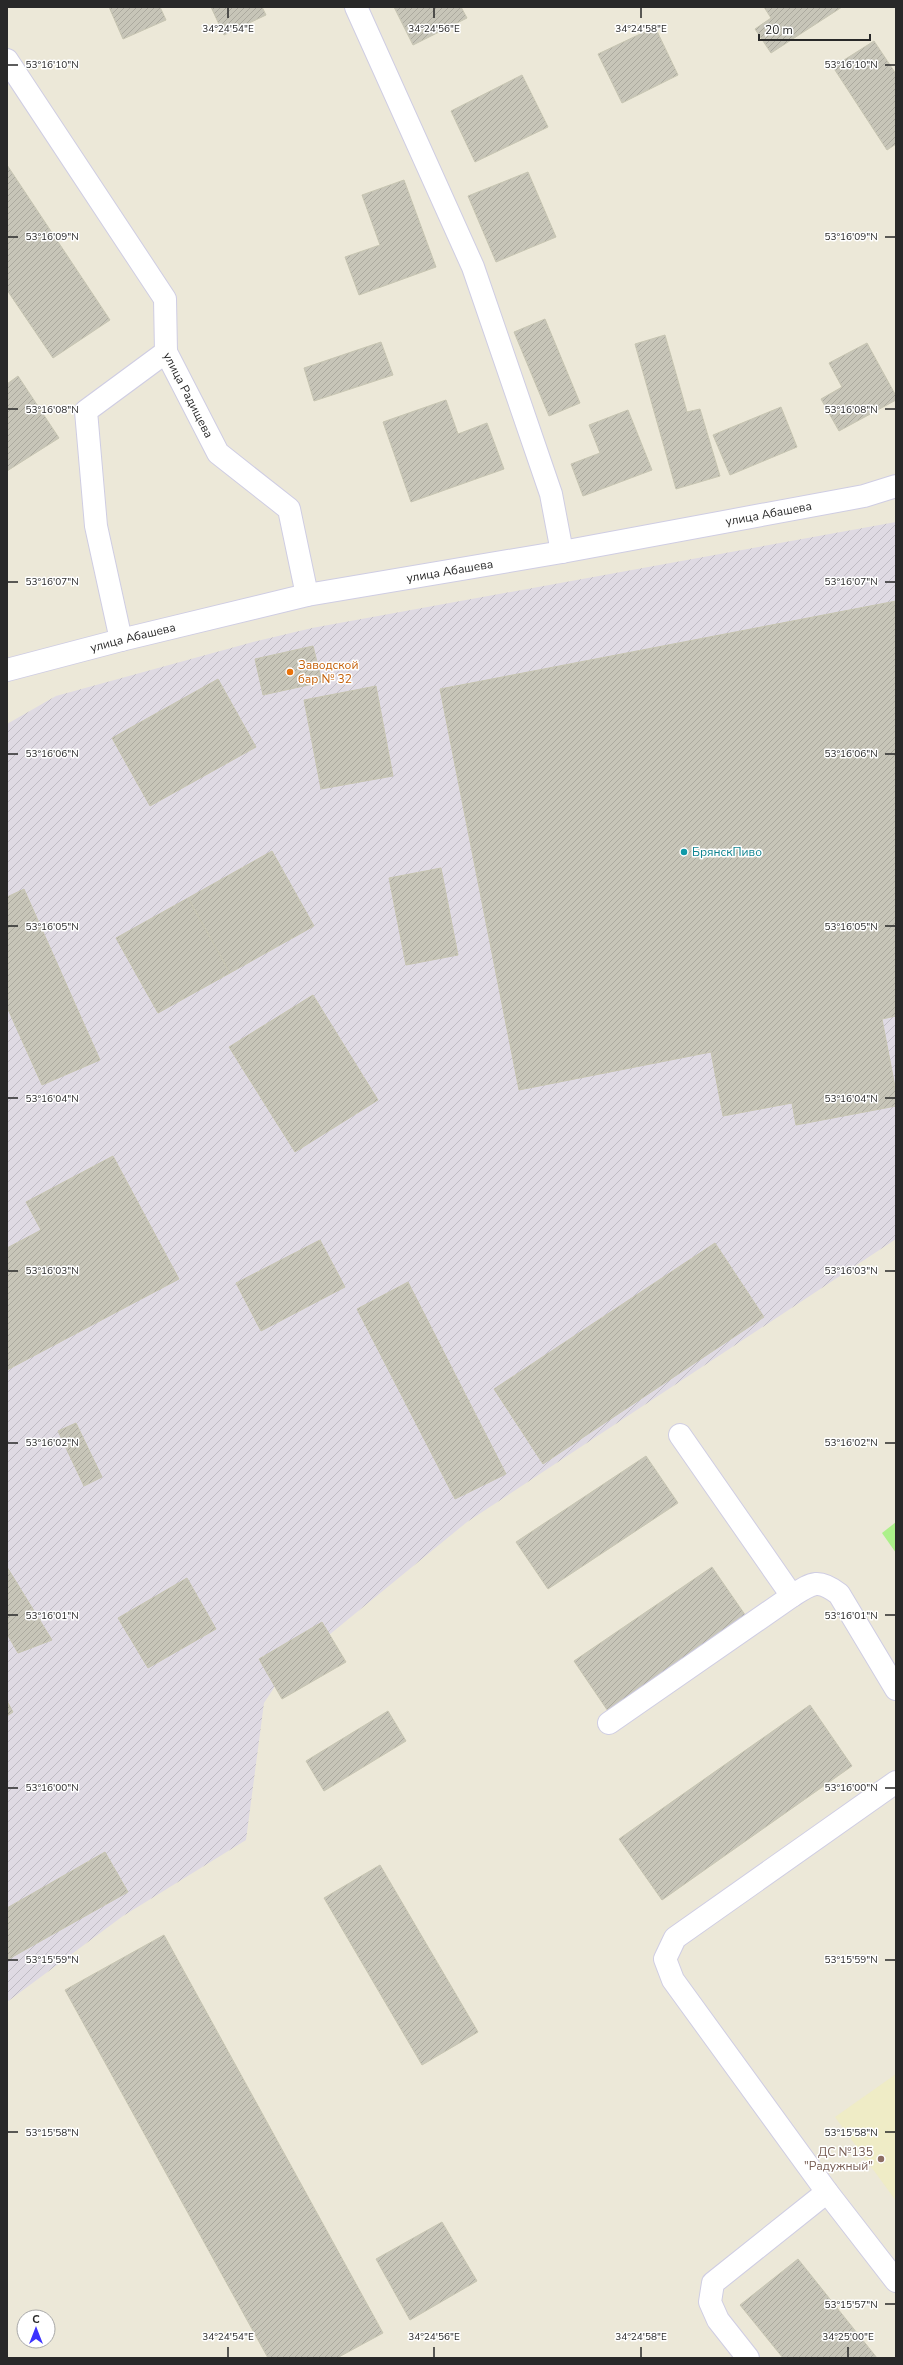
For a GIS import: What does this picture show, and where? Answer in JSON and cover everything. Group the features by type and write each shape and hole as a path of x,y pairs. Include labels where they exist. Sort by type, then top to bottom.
{"street":[{"path":"356,7 473,267 551,494 562,552"},
{"name":"улица Радищева","path":"7,60 165,299 166,352 218,453 289,509 307,595"},
{"path":"121,640 96,526 86,411 166,352"},
{"name":"улица Абашева","path":"7,670 121,640 307,595 562,552 864,496 896,486"},
{"path":"680,1435 792,1596"},
{"path":"609,1724 809,1585 826,1584 840,1594 896,1689"},
{"path":"896,1782 675,1938 665,1958 673,1980 827,2192 896,2281"},
{"path":"748,2358 718,2320 710,2302 713,2283 827,2192"}],"shaded area":[{"name":"БрянскПиво","path":"896,522 896,1239 467,1522 285,1671 264,1703 246,1840 123,1916 7,2002 7,724 56,696 253,642 312,628"},
{"name":"ДС №135 \"Радужный\"","path":"896,2074 896,2201 835,2117"}],"green space":[{"path":"896,1522 896,1553 882,1533"}],"building":[{"path":"109,7 160,7 166,20 123,39"},
{"path":"211,7 262,7 266,15 224,35"},
{"path":"394,7 461,7 467,18 413,45"},
{"path":"764,7 842,7 771,53 755,29 771,18"},
{"path":"655,27 678,75 622,103 598,54"},
{"path":"874,41 896,74 896,144 887,150 833,67"},
{"path":"522,75 548,127 475,162 451,111"},
{"path":"7,165 110,320 53,358 7,290"},
{"path":"528,172 556,237 496,262 468,196"},
{"path":"404,180 436,267 359,295 345,257 380,245 362,195"},
{"path":"545,319 580,403 549,416 514,332"},
{"path":"665,335 687,412 700,409 720,476 676,489 635,344"},
{"path":"381,342 393,375 314,401 304,368"},
{"path":"867,343 896,396 896,400 839,431 821,399 842,387 829,363"},
{"path":"18,376 59,438 7,471 7,384"},
{"path":"446,400 458,434 487,423 504,469 411,502 383,422"},
{"path":"781,407 797,447 730,475 713,435"},
{"path":"628,410 652,470 583,496 571,464 600,453 589,425"},
{"name":"БрянскПиво","path":"896,601 896,1016 882,1019 896,1092 896,1106 796,1125 792,1103 723,1116 711,1052 519,1090 440,689"},
{"path":"313,646 322,682 263,695 255,659"},
{"path":"218,679 256,747 150,806 112,738"},
{"path":"376,686 393,776 321,789 304,700"},
{"path":"272,851 314,926 230,973 188,898"},
{"path":"441,868 458,955 406,965 389,878"},
{"path":"24,889 100,1060 42,1085 7,1007 7,897"},
{"path":"188,898 230,973 158,1013 116,938"},
{"path":"313,995 378,1100 295,1152 229,1047"},
{"path":"113,1156 179,1279 7,1370 7,1248 41,1230 26,1202"},
{"path":"320,1240 345,1287 261,1331 236,1283"},
{"path":"715,1243 764,1317 543,1464 494,1389"},
{"path":"408,1282 506,1474 455,1499 357,1309"},
{"path":"76,1423 102,1477 84,1486 58,1431"},
{"path":"646,1456 678,1503 548,1589 516,1542"},
{"path":"7,1567 52,1640 18,1653 7,1634"},
{"path":"712,1567 750,1622 612,1717 574,1661"},
{"path":"187,1578 216,1629 148,1668 118,1618"},
{"path":"322,1622 346,1662 282,1699 259,1659"},
{"path":"7,1701 13,1712 7,1716"},
{"path":"810,1705 852,1766 662,1900 619,1839"},
{"path":"388,1711 406,1741 324,1791 306,1761"},
{"path":"105,1852 128,1892 7,1960 7,1908"},
{"path":"380,1865 478,2032 422,2065 324,1898"},
{"path":"164,1935 383,2333 337,2358 268,2358 65,1990"},
{"path":"442,2222 477,2281 410,2320 376,2259"},
{"path":"798,2259 877,2358 783,2358 740,2305"}],"place":[{"name":"Заводской бар № 32","path":"290,672"},
{"name":"БрянскПиво","path":"684,852"},
{"name":"ДС №135 \"Радужный\"","path":"881,2159"}]}
